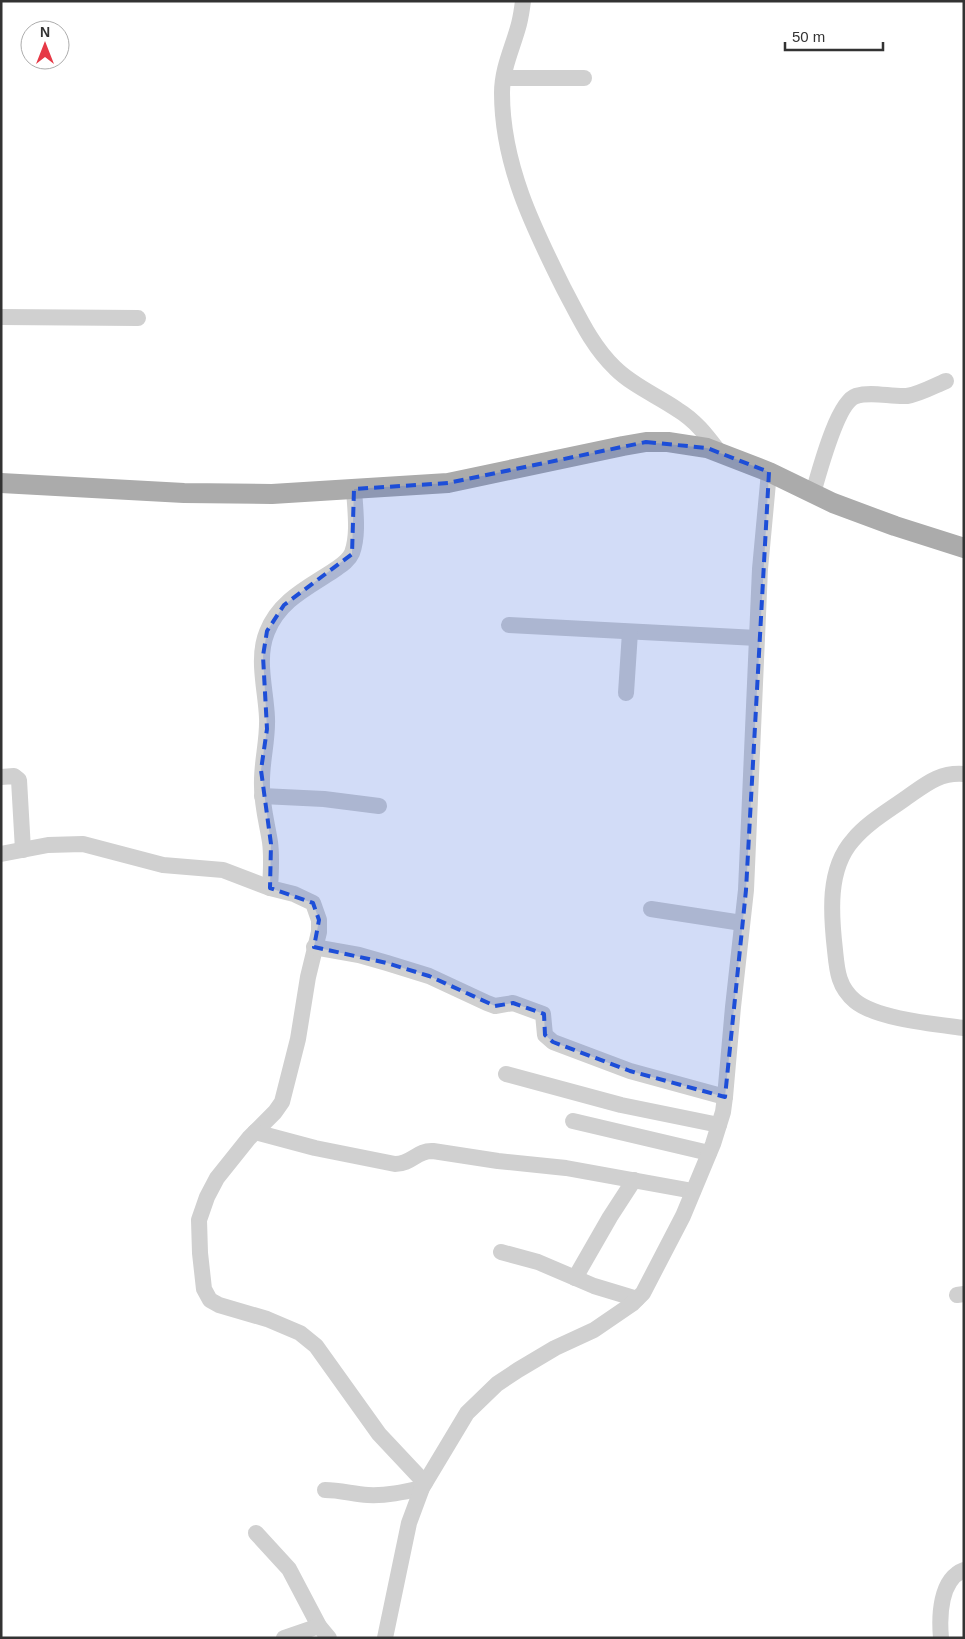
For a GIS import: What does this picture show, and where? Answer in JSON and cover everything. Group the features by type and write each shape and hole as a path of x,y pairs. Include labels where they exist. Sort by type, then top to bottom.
{"main road":[{"path":"1,484 223,494 272,494 354,489 448,483 646,442 668,442 707,448 769,472 834,503 895,526 964,548"}],"street":[{"path":"523,1 504,78 502,92 504,123 514,175 542,244 587,332 601,353 630,380 693,420 720,453"},
{"path":"504,78 584,78"},
{"path":"1,316 138,318"},
{"path":"813,493 835,425 850,398 858,395 872,394 908,396 946,380"},
{"path":"386,1638 405,1537 424,1486 467,1413 491,1390 533,1361 594,1330 632,1304 643,1293 683,1216 719,1125 725,1097 746,890 760,569 769,472"},
{"path":"270,888 270,844 262,796 261,770 267,730 262,656 267,631 284,605 301,591 347,561 352,554 356,519 354,489"},
{"path":"509,625 757,638"},
{"path":"626,693 630,632"},
{"path":"964,774 947,774 931,782 868,826 851,841 840,862 832,901 838,976 844,990 855,1002 873,1012 964,1028"},
{"path":"1,777 14,776 19,780 23,850"},
{"path":"262,796 324,798 379,806"},
{"path":"1,854 48,845 83,844 163,865 223,870 270,888 294,894 313,903 319,920 319,932 308,977 298,1039 282,1102 254,1132 217,1178 201,1212 199,1220 200,1253 204,1289 210,1300 219,1305 267,1319 300,1333 310,1340 321,1352 379,1434 424,1486"},
{"path":"651,909 742,923"},
{"path":"314,947 359,955 429,976 495,1006 513,1004 525,1007 542,1014 545,1035 553,1042 630,1071 725,1097"},
{"path":"506,1074 621,1105 719,1125"},
{"path":"573,1121 709,1153"},
{"path":"254,1132 315,1148 394,1164 405,1163 426,1150 498,1161 566,1168 694,1190"},
{"path":"575,1278 610,1216 634,1180"},
{"path":"501,1252 538,1262 575,1278 637,1299"},
{"path":"325,1490 384,1495 424,1486"},
{"path":"256,1533 289,1569 324,1632 284,1638"},
{"path":"941,1638 941,1610 948,1585 953,1576 964,1570"}],"highlighted area":[{"path":"646,442 707,448 769,472 746,890 725,1097 630,1071 553,1042 545,1035 544,1014 513,1003 495,1006 429,976 387,963 314,947 319,920 313,903 270,888 271,844 261,770 267,729 263,656 267,631 284,605 352,554 354,489 448,483"}]}
